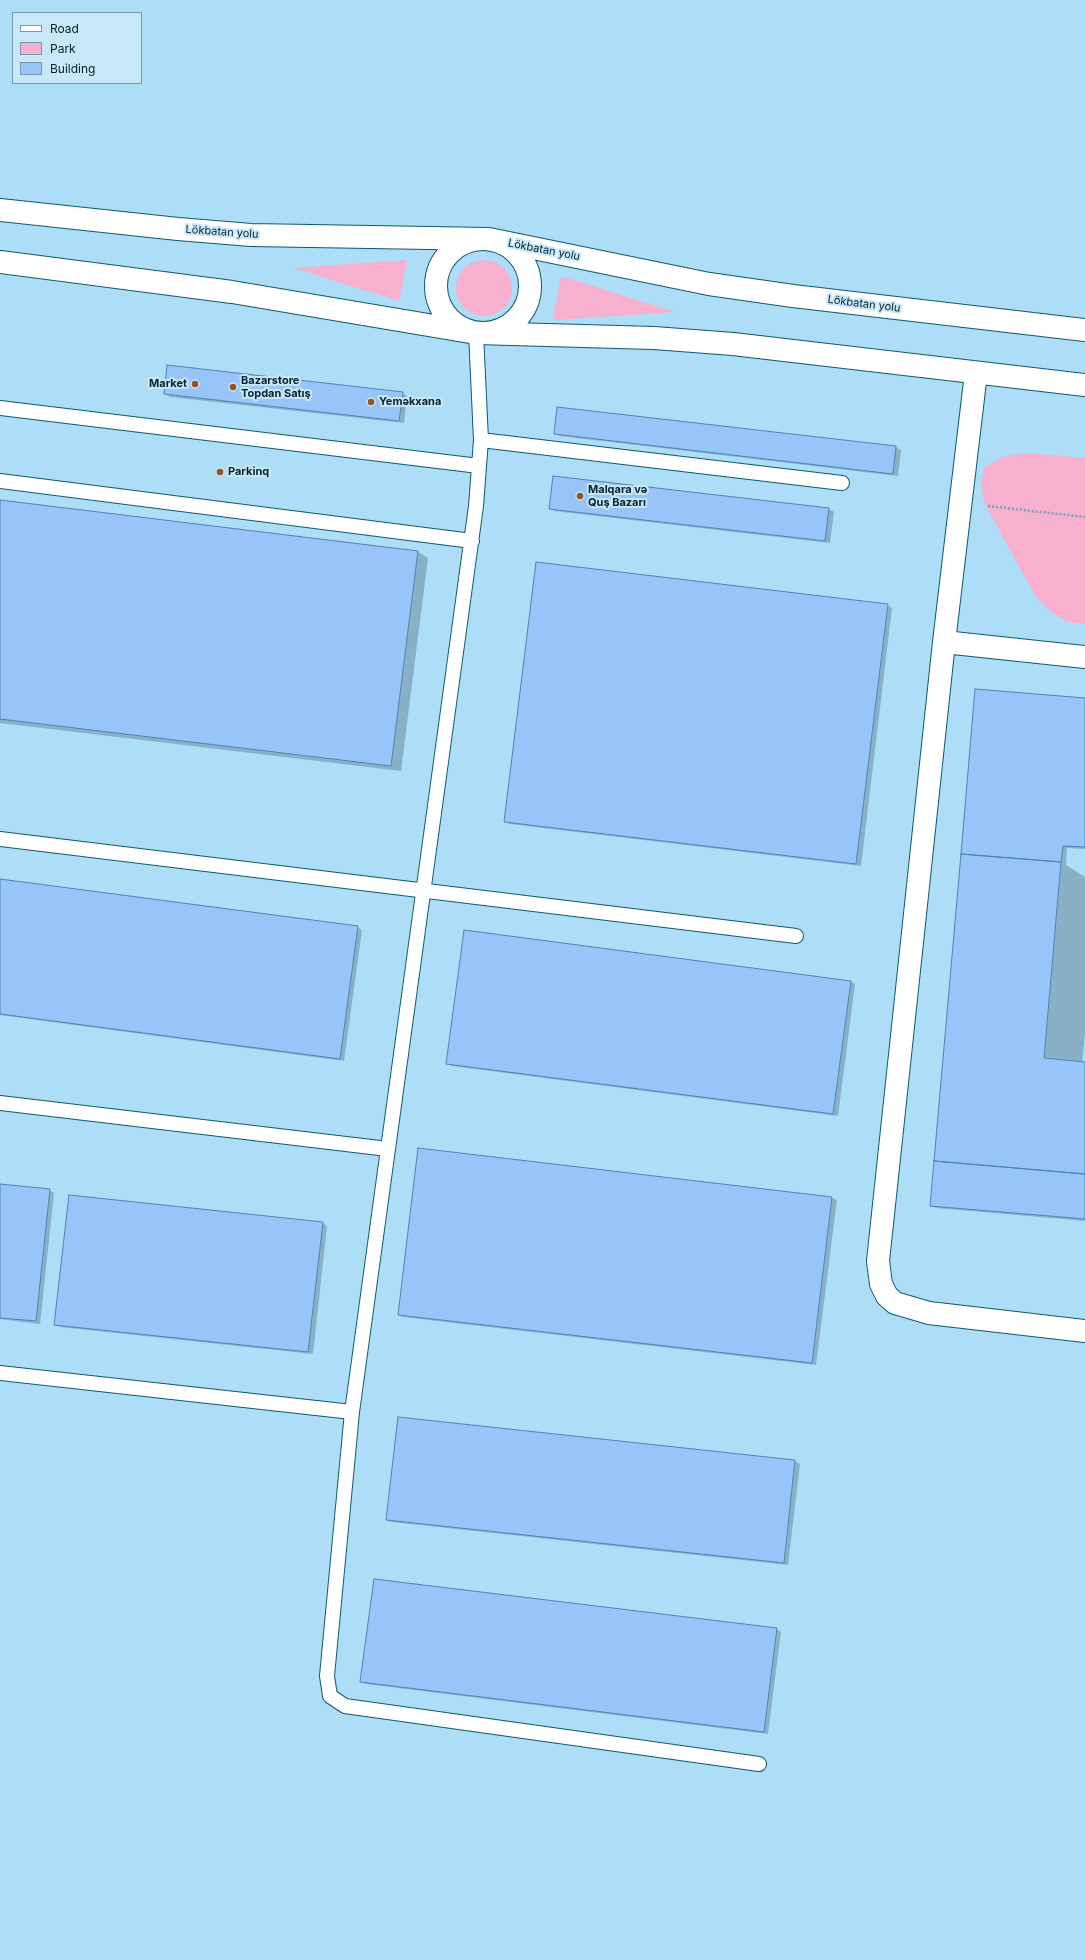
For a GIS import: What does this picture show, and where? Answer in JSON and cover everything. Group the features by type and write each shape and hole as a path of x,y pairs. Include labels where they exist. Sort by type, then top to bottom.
{"main road":[{"name":"Lökbatan yolu","path":"0,210 178,229 251,235 489,239 709,284 793,296 1085,330"},
{"path":"475,239 489,239 503,243 516,252 525,263 530,277 530,292 526,306 517,319 505,328 491,333 476,333 463,330 452,322 443,312 437,300 435,287 437,273 442,261 451,251 462,243 475,239"},
{"path":"0,262 232,292 476,333 662,338 733,344 1085,385"},
{"path":"976,373 944,642 878,1261 881,1284 887,1296 895,1303 929,1313 1085,1331"},
{"path":"944,642 1085,657"}],"lane":[{"path":"476,333 481,440 472,541 352,1412 327,1676 330,1696 345,1706 759,1764"},
{"path":"0,408 479,466"},
{"path":"481,440 842,482"},
{"path":"0,482 472,541"},
{"path":"0,838 796,936"},
{"path":"0,1103 388,1149"},
{"path":"0,1373 352,1412"}],"path":[{"path":"961,502 1085,517"}],"green space":[{"path":"407,260 399,301 294,268"},
{"path":"478,260 490,260 500,264 508,272 512,282 512,294 508,304 500,312 490,316 478,316 468,312 460,304 456,294 456,282 460,272 468,264"},
{"path":"561,276 675,312 553,320"},
{"path":"1025,453 1085,458 1085,624 1067,622 1049,611 1034,594 986,506 981,487 984,468 1002,457"}],"building":[{"path":"167,365 403,392 399,421 164,394"},
{"path":"557,407 896,446 893,474 554,434"},
{"path":"553,476 829,508 825,541 549,509"},
{"path":"0,500 418,551 391,766 0,719"},
{"path":"536,562 888,604 856,864 504,822"},
{"path":"975,689 1085,698 1085,847 1063,846 1061,862 961,854"},
{"path":"961,854 1061,862 1044,1058 1085,1062 1085,1174 934,1161"},
{"path":"0,879 358,926 340,1059 0,1014"},
{"path":"464,930 851,981 833,1114 446,1064"},
{"path":"418,1148 832,1197 812,1363 398,1315"},
{"path":"934,1161 1085,1174 1085,1219 930,1206"},
{"path":"0,1184 50,1189 36,1321 0,1318"},
{"path":"69,1195 323,1222 308,1352 54,1325"},
{"path":"398,1417 795,1460 784,1563 386,1520"},
{"path":"374,1579 777,1628 764,1732 360,1682"}],"place":[{"name":"Market","path":"195,384"},
{"name":"Bazarstore Topdan Satış","path":"233,387"},
{"name":"Yeməkxana","path":"371,402"},
{"name":"Parkinq","path":"220,472"},
{"name":"Malqara və Quş Bazarı","path":"580,496"}]}
